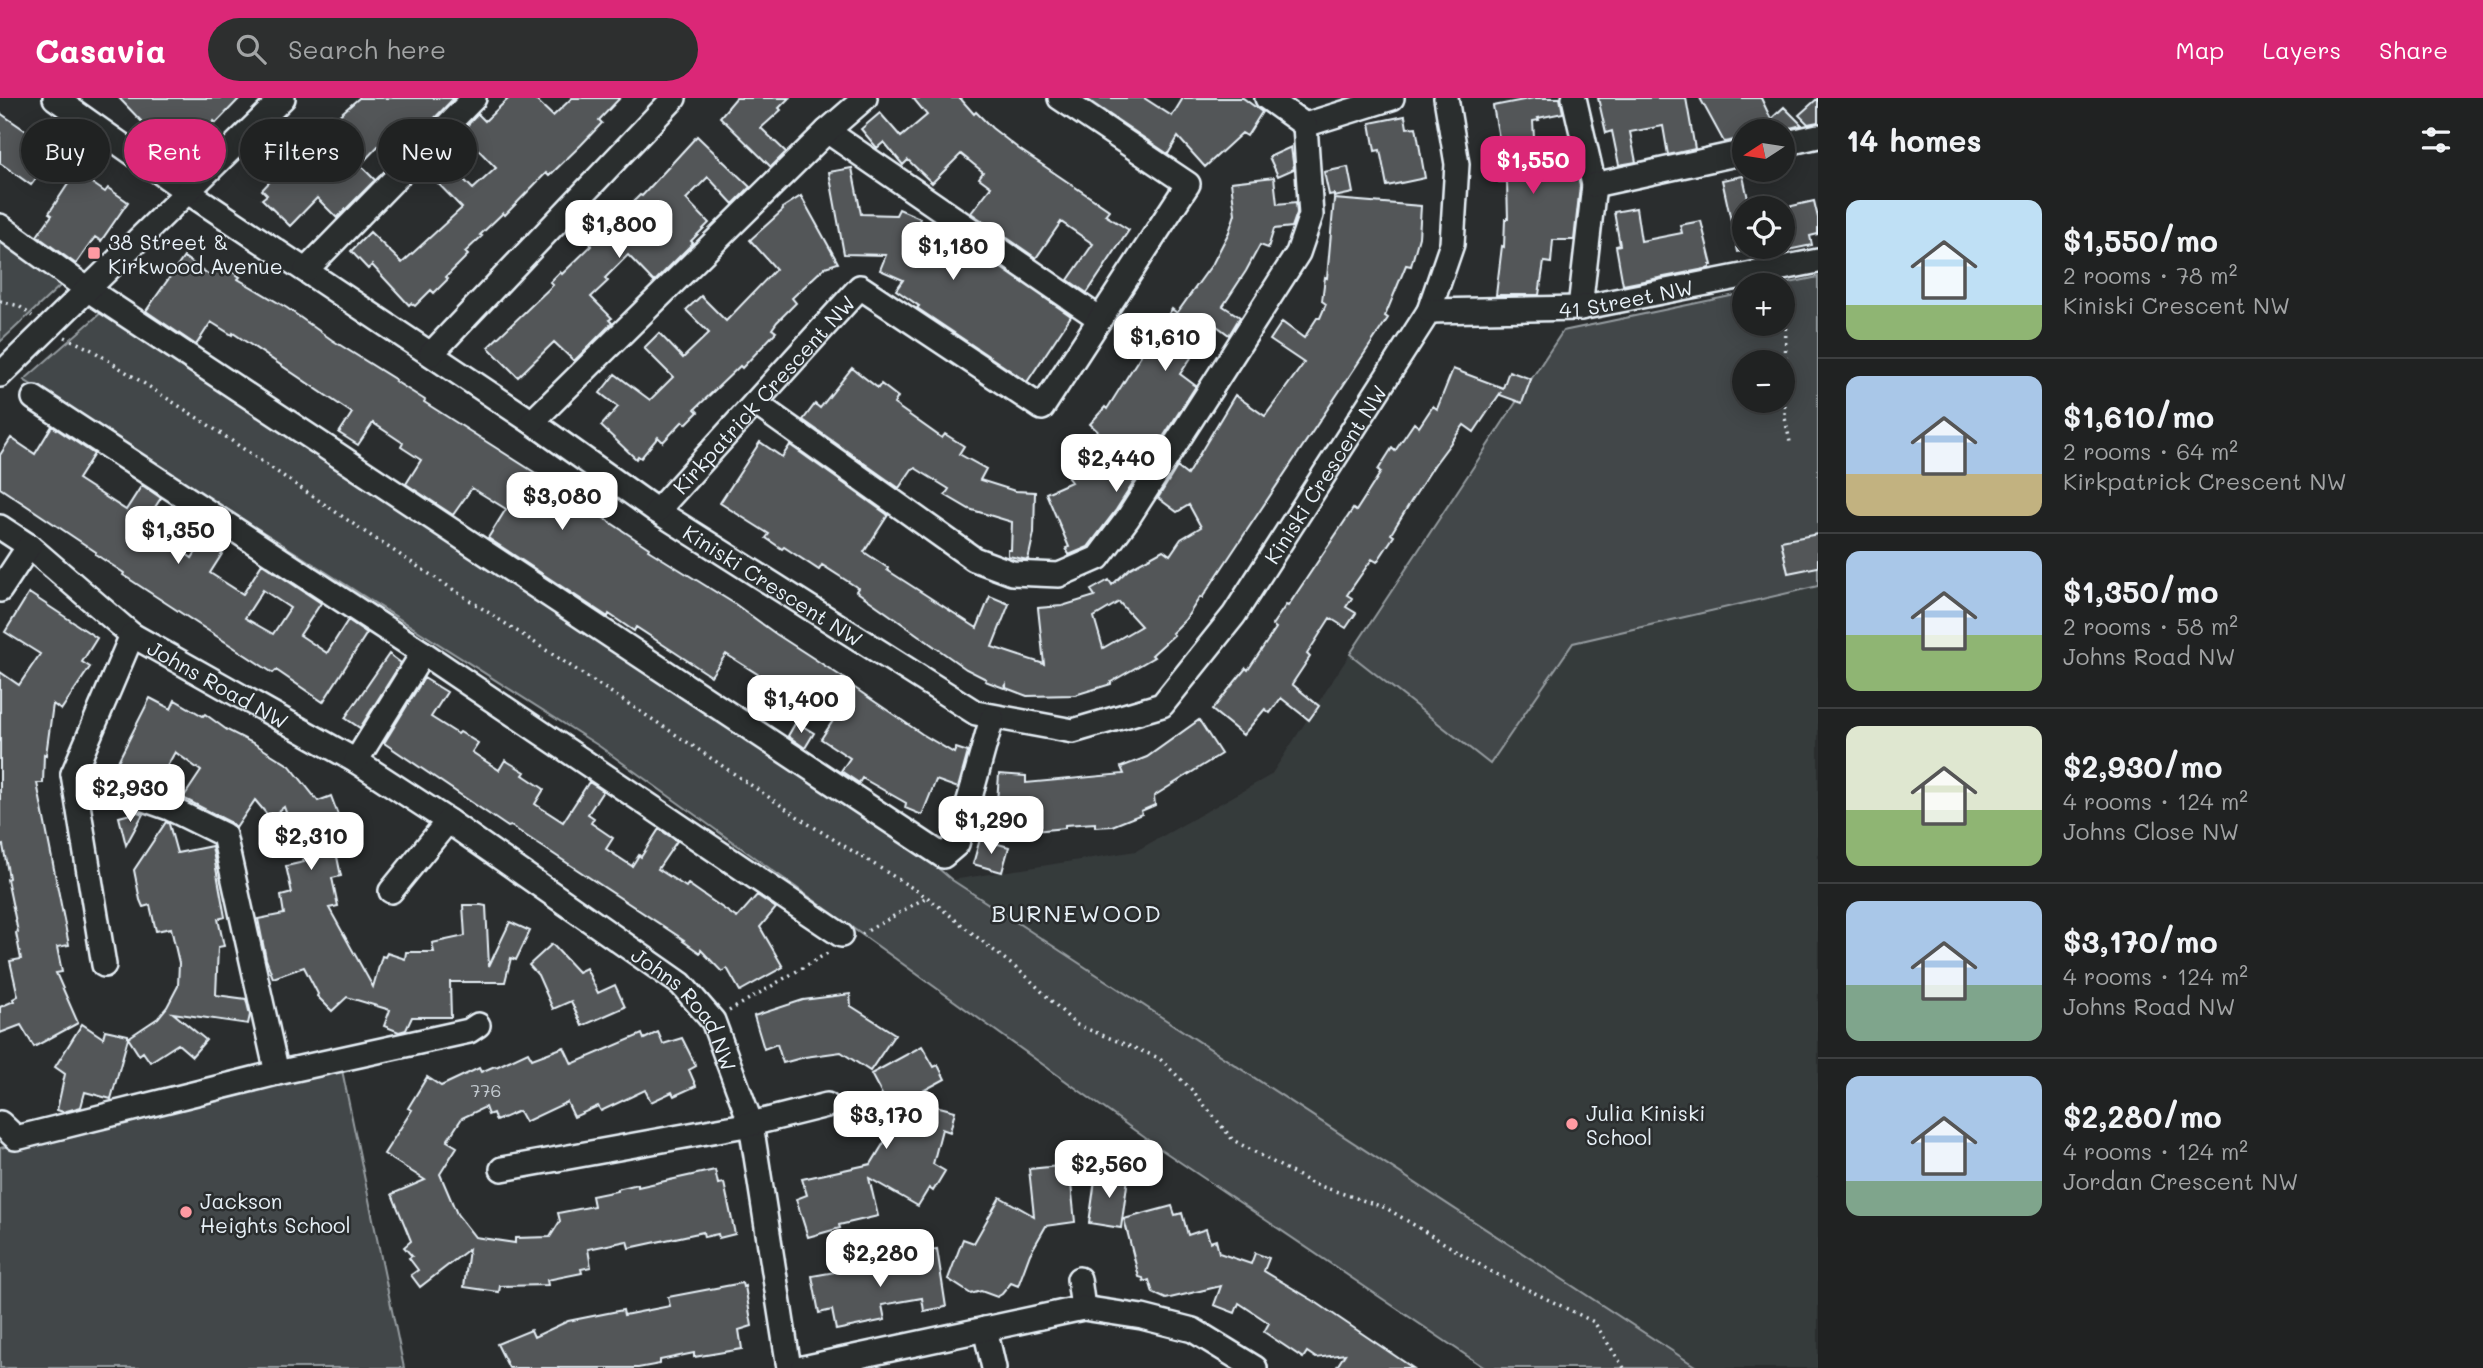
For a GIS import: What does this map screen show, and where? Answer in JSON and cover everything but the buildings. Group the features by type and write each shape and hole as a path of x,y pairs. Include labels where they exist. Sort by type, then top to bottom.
{"street":[{"name":"Kiniski Crescent NW","path":"55,98 83,105 188,192 532,422 657,511 976,713 1073,731 1161,705 1234,615 1429,311 1452,244 1457,164 1446,98"},
{"path":"0,375 283,98"},
{"path":"306,270 474,98"},
{"path":"431,354 674,98"},
{"path":"532,422 827,131 865,98"},
{"name":"Kirkpatrick Crescent NW","path":"657,511 860,287 1042,408 1188,184 1060,98"},
{"path":"1266,98 1305,125"},
{"path":"1305,125 1392,98"},
{"path":"1574,98 1594,185 1580,308"},
{"path":"755,403 974,559 1013,573 1059,575 1098,558 1128,518 1298,253 1311,215 1305,125"},
{"path":"827,131 1100,319"},
{"path":"1796,141 1818,136"},
{"path":"1594,185 1732,155"},
{"path":"0,226 87,289 943,856 957,844 992,718"},
{"name":"41 Street NW","path":"1429,311 1580,308 1818,261"},
{"path":"34,398 423,653 844,940"},
{"name":"Johns Road NW","path":"0,527 29,546 132,635 356,761 448,821 681,984 713,1021 751,1124 789,1368"},
{"path":"0,590 29,546"},
{"path":"104,965 73,774 132,635"},
{"path":"356,761 423,653"},
{"path":"73,774 169,808 224,835 277,1073"},
{"path":"391,891 448,821"},
{"path":"0,1123 16,1138 277,1073 469,1031 478,1025"},
{"path":"502,1169 751,1124 828,1105"},
{"path":"1079,1279 1083,1308"},
{"path":"803,1368 1083,1308 1142,1317 1193,1330 1255,1368"},
{"path":"985,1329 994,1368"}],"path":[{"path":"0,301 19,306 49,329 92,350 807,823 927,897 1027,976 1075,1024 1159,1058 1193,1091 1233,1140 1311,1183 1386,1208 1490,1271 1594,1322 1624,1368"},
{"path":"1786,336 1785,418 1790,442"},
{"path":"713,1021 844,940 927,897"}],"shaded area":[{"path":"0,238 63,283 0,342"},
{"path":"1818,277 1818,586 1573,643 1490,764 1350,654 1563,331 1732,296 1732,336 1795,336 1795,282"},
{"path":"103,311 932,863 952,880 1698,1368 1485,1368 1162,1150 599,746 24,380"},
{"name":"Julia Kiniski School","path":"1818,586 1818,1368 1698,1368 952,880 1136,851 1271,775 1350,654 1490,764 1573,643"},
{"name":"Jackson Heights School","path":"342,1070 404,1368 0,1368 0,1148"}],"place":[{"name":"38 Street & Kirkwood Avenue","path":"94,253"},
{"name":"Julia Kiniski School","path":"1572,1124"},
{"name":"Jackson Heights School","path":"186,1212"}],"district":[{"name":"BURNEWOOD","path":"1077,912"}]}
